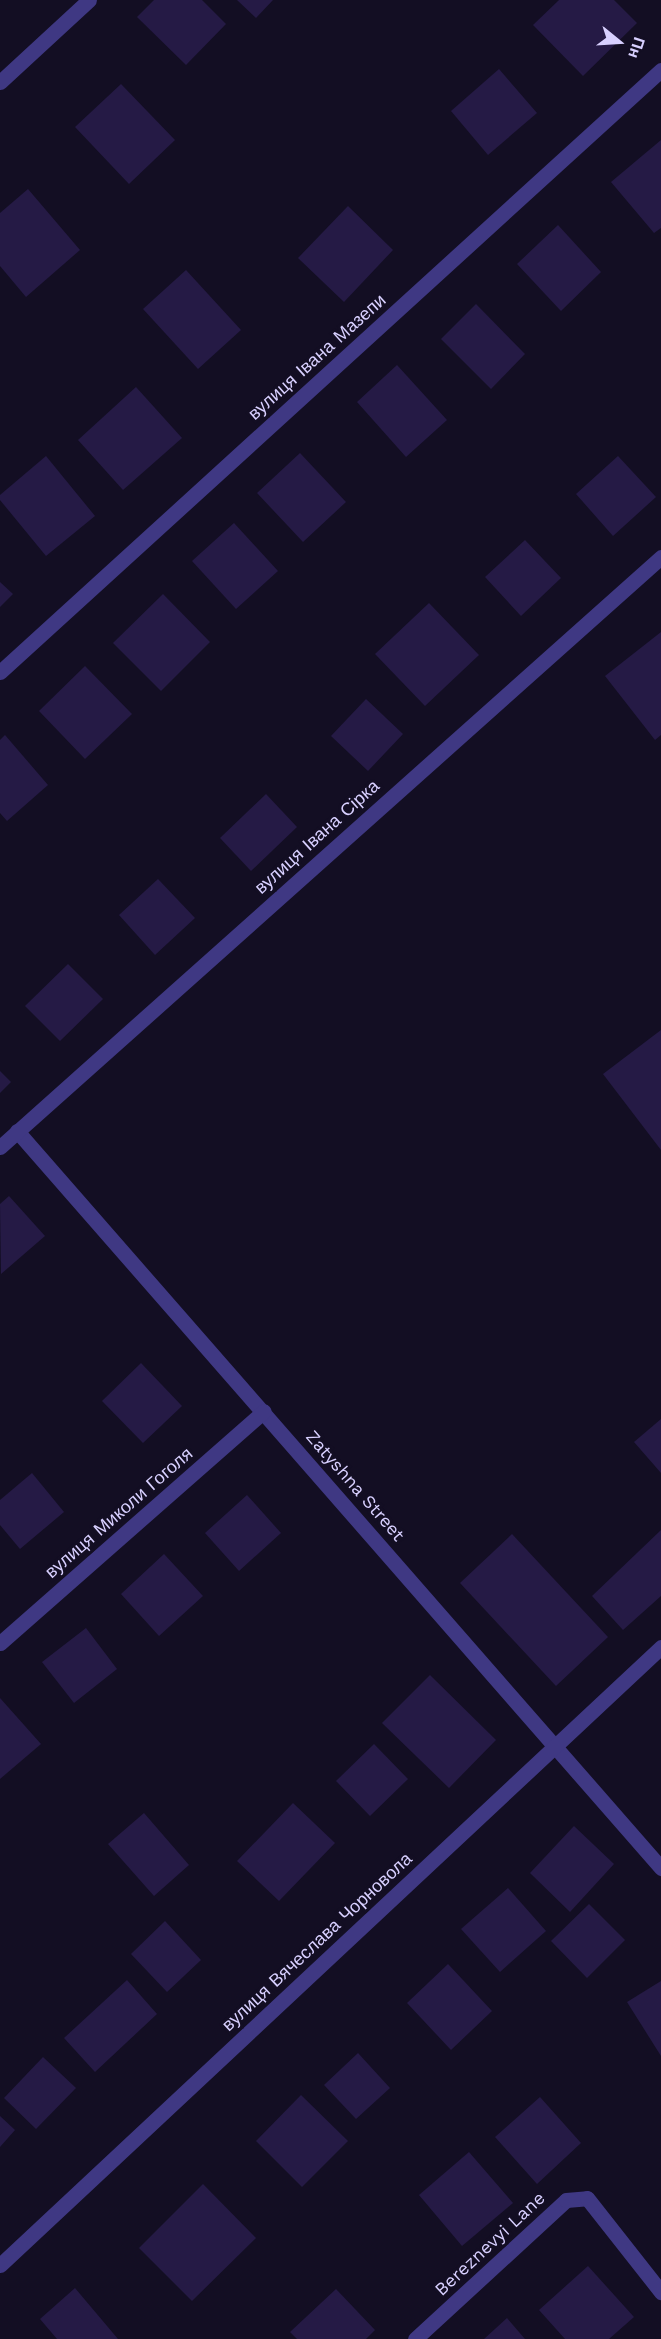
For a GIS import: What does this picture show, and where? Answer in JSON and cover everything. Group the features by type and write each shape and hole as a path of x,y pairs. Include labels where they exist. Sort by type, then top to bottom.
{"street":[{"path":"0,82 89,0"},
{"name":"вулиця Івана Мазепи","path":"0,672 661,70"},
{"name":"вулиця Івана Сірка","path":"0,1147 661,557"},
{"name":"Zatyshna Street","path":"17,1131 661,1868"},
{"name":"вулиця Миколи Гоголя","path":"0,1643 264,1411"},
{"name":"вулиця Вячеслава Чорновола","path":"0,2265 661,1647"},
{"name":"Bereznevyi Lane","path":"415,2339 566,2200 587,2198 661,2292"}],"building":[{"path":"154,0 202,0 226,24 186,65 137,17"},
{"path":"237,0 273,0 256,18"},
{"path":"559,0 614,0 637,23 583,76 533,25"},
{"path":"499,69 537,113 488,155 451,111"},
{"path":"121,84 175,140 129,184 75,127"},
{"path":"661,140 661,228 654,233 611,182"},
{"path":"28,189 80,250 26,297 0,266 0,213"},
{"path":"348,206 393,250 344,302 298,258"},
{"path":"558,225 601,272 561,311 517,264"},
{"path":"186,270 241,330 198,369 143,309"},
{"path":"476,304 525,354 491,389 441,339"},
{"path":"397,365 447,420 406,457 357,402"},
{"path":"136,387 182,438 123,490 78,440"},
{"path":"300,453 346,502 303,542 257,493"},
{"path":"46,456 95,516 46,556 0,500 0,495"},
{"path":"618,456 656,497 613,536 576,494"},
{"path":"234,523 278,571 236,609 192,561"},
{"path":"525,540 561,578 521,616 485,577"},
{"path":"0,582 13,594 0,607"},
{"path":"163,594 210,642 161,691 113,643"},
{"path":"429,603 479,655 425,706 375,654"},
{"path":"661,632 661,735 655,740 605,676"},
{"path":"85,666 132,714 85,759 39,711"},
{"path":"366,699 403,734 368,771 331,736"},
{"path":"5,735 48,785 7,821 0,813 0,740"},
{"path":"266,794 297,827 251,871 220,838"},
{"path":"158,879 195,918 155,955 119,915"},
{"path":"68,964 103,999 60,1041 25,1006"},
{"path":"661,1030 661,1150 603,1074"},
{"path":"0,1071 11,1082 0,1093"},
{"path":"9,1196 45,1236 1,1274 0,1204"},
{"path":"141,1363 182,1406 143,1443 102,1401"},
{"path":"661,1419 661,1473 634,1442"},
{"path":"32,1473 64,1512 20,1549 0,1525 0,1500"},
{"path":"247,1495 281,1533 239,1571 205,1533"},
{"path":"661,1530 661,1596 623,1630 592,1596"},
{"path":"512,1534 608,1637 556,1686 460,1583"},
{"path":"164,1554 203,1596 159,1636 121,1594"},
{"path":"86,1628 117,1669 74,1703 42,1662"},
{"path":"430,1675 496,1740 449,1788 382,1723"},
{"path":"0,1698 41,1744 0,1779"},
{"path":"374,1744 408,1779 370,1816 336,1781"},
{"path":"293,1803 335,1843 279,1901 237,1861"},
{"path":"144,1813 189,1865 154,1896 108,1844"},
{"path":"574,1826 614,1864 570,1912 530,1873"},
{"path":"508,1888 546,1931 500,1972 461,1929"},
{"path":"589,1904 625,1940 587,1978 551,1941"},
{"path":"165,1921 201,1960 167,1992 131,1954"},
{"path":"448,1964 492,2011 451,2050 407,2003"},
{"path":"127,1980 157,2014 95,2072 64,2038"},
{"path":"661,1981 661,2056 627,2002"},
{"path":"358,2053 390,2088 356,2119 324,2085"},
{"path":"43,2057 76,2088 36,2129 4,2098"},
{"path":"301,2095 348,2141 302,2187 256,2141"},
{"path":"540,2097 581,2143 537,2184 495,2137"},
{"path":"0,2116 15,2130 0,2147"},
{"path":"469,2152 513,2203 462,2246 419,2195"},
{"path":"203,2184 256,2238 192,2301 139,2248"},
{"path":"588,2266 634,2317 609,2339 565,2339 539,2310"},
{"path":"75,2288 118,2339 57,2339 40,2319"},
{"path":"336,2289 375,2330 366,2339 297,2339 290,2332"},
{"path":"507,2318 525,2339 484,2339"}]}
